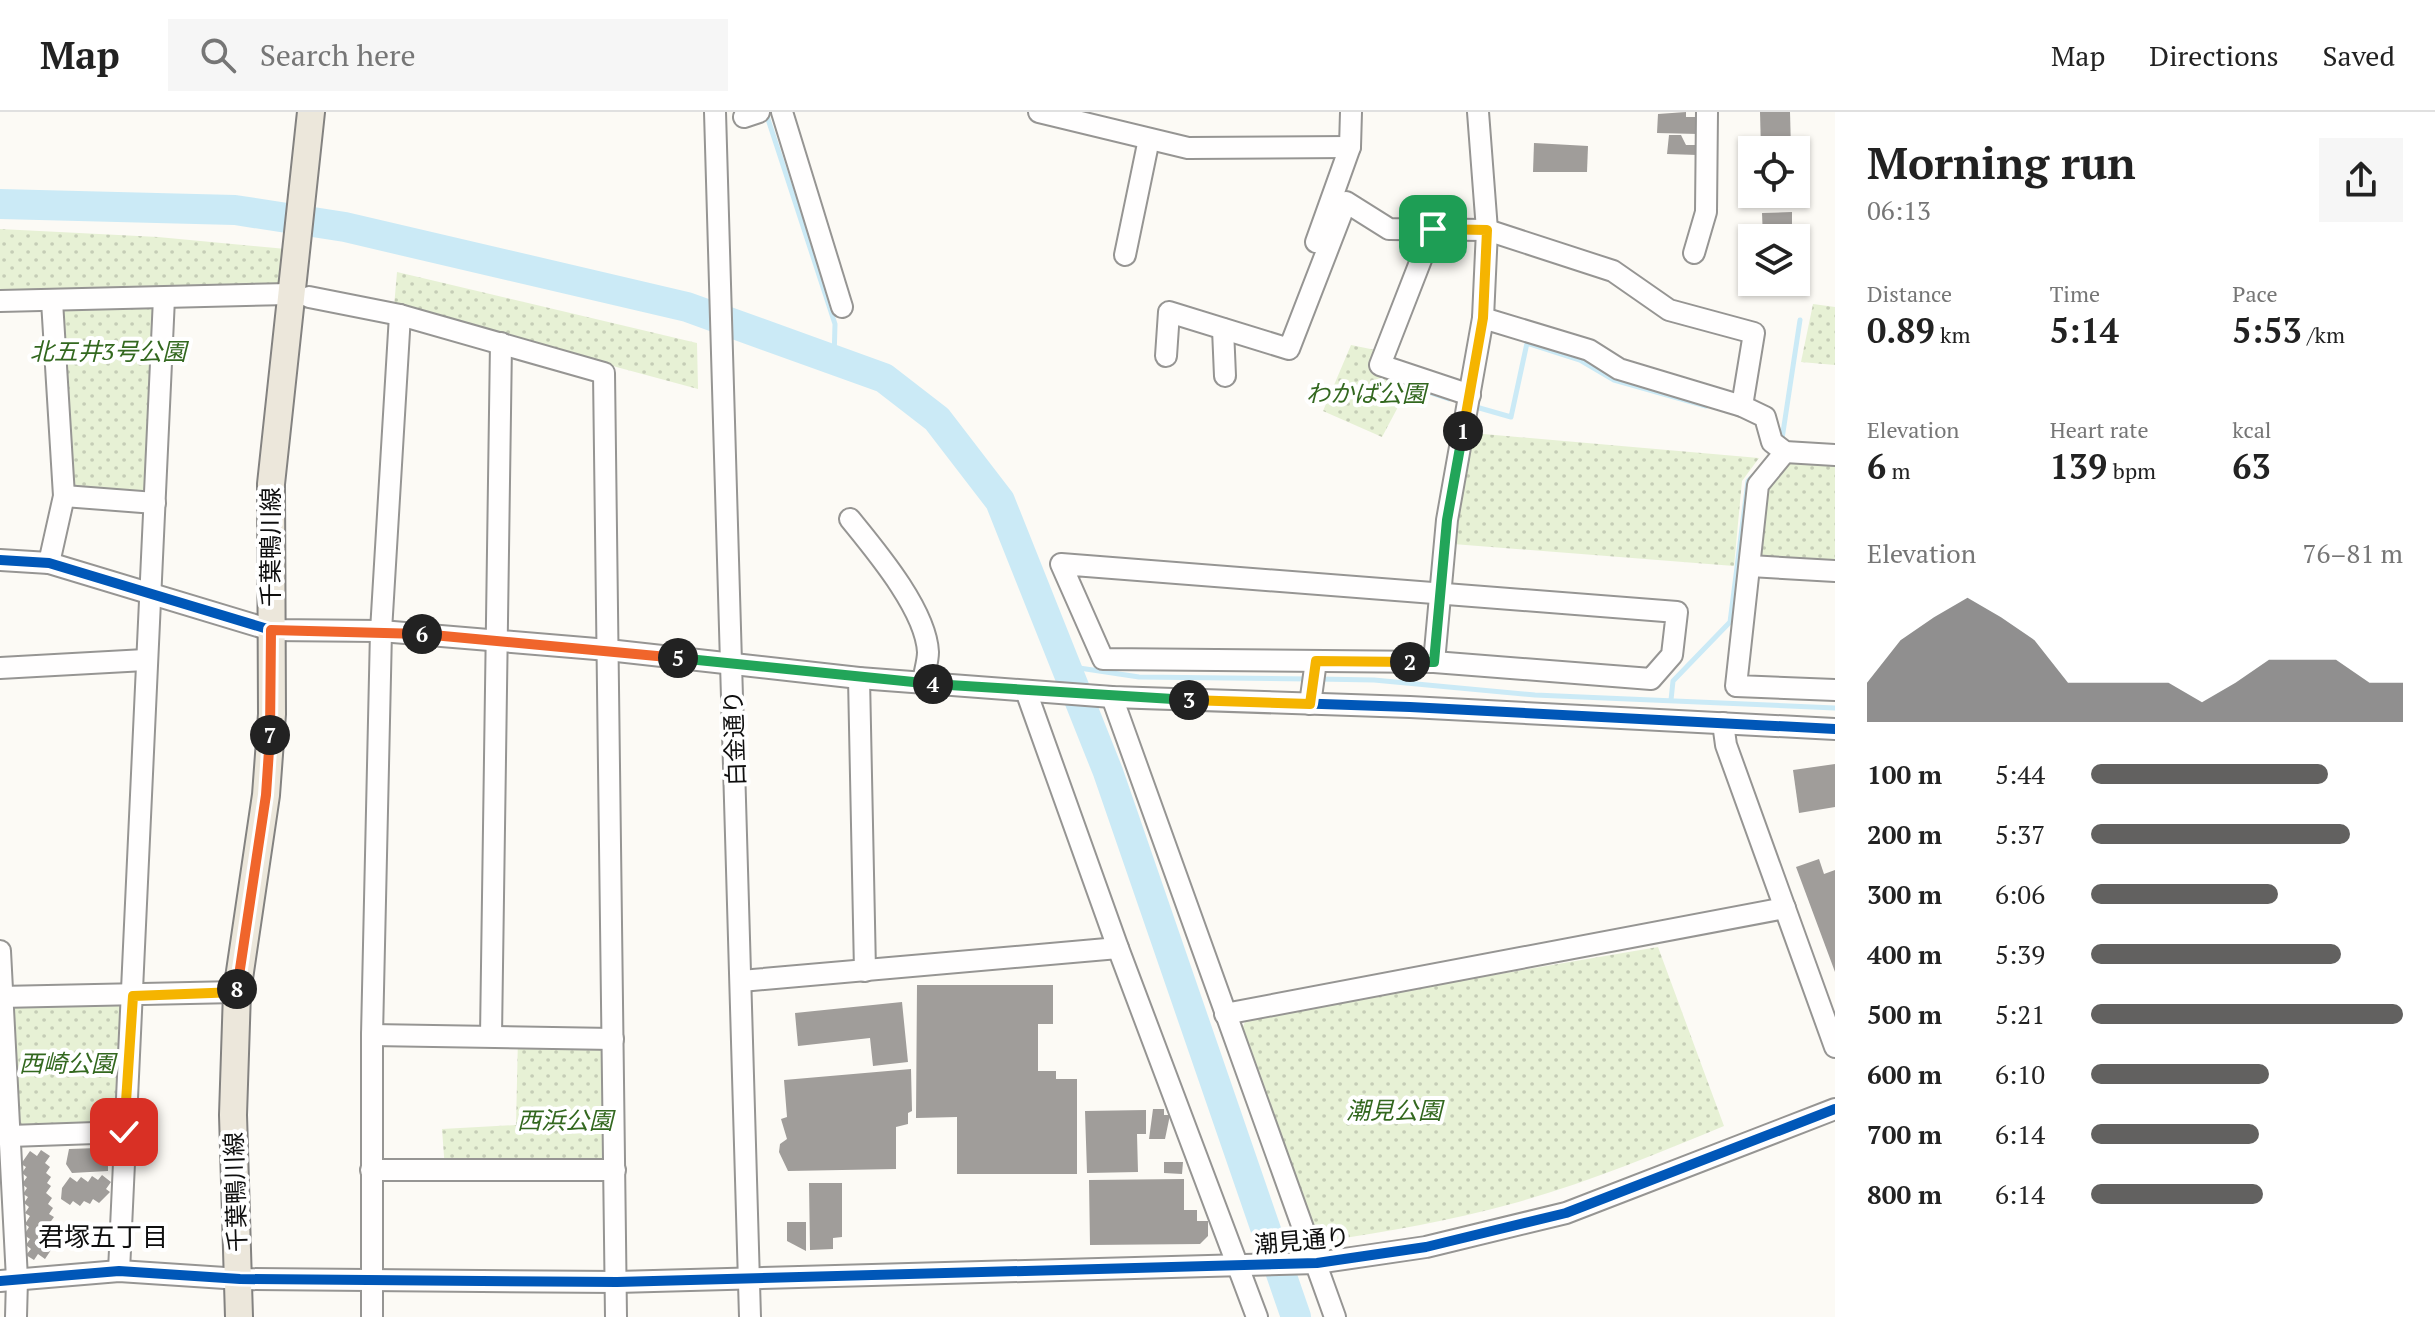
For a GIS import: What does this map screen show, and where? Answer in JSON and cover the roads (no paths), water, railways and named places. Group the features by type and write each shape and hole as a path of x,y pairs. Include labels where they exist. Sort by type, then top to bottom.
{"main road":[{"name":"千葉鴨川線","path":"239,1317 233,1115 237,992 266,795 272,714 271,484 299,296 296,247 311,112"}],"street":[{"name":"白金通り","path":"715,112 750,1317"},
{"path":"782,112 842,307"},
{"path":"1039,112 1188,148 1350,147"},
{"path":"1279,346 1350,147 1351,112"},
{"path":"1434,662 1447,520 1483,318 1487,230 1478,112"},
{"path":"1694,253 1706,212 1707,112"},
{"path":"1125,255 1149,139"},
{"path":"1166,356 1169,312 1289,349 1346,202 1389,229 1487,230 1613,271 1669,310 1754,333 1742,406"},
{"path":"1433,229 1380,365 1470,395"},
{"path":"0,301 299,296 400,315 604,373 616,1317"},
{"path":"119,1271 164,298"},
{"path":"49,563 64,496 52,301"},
{"path":"372,1317 372,1035 381,631 400,315"},
{"path":"1483,318 1589,350 1619,369 1742,406 1765,417 1772,442 1785,452 1835,455"},
{"path":"1223,329 1225,376"},
{"path":"491,1036 501,343"},
{"path":"1785,452 1758,485 1736,686 1835,690"},
{"path":"64,496 155,503"},
{"path":"850,519 891,569 915,613 928,651 923,683"},
{"path":"0,560 49,563 271,630 381,631 495,640 859,678 1112,697 1835,729"},
{"path":"1061,564 1677,612 1672,655 1651,679 1434,662 1316,661 1103,659 1061,564"},
{"path":"1750,566 1835,571"},
{"path":"0,668 145,660"},
{"path":"1310,704 1316,661"},
{"path":"859,678 865,971"},
{"path":"1026,691 1118,948 1257,1317"},
{"path":"1112,697 1335,1317"},
{"path":"1723,723 1726,745 1835,1047"},
{"path":"1225,1014 1785,908"},
{"path":"741,981 1118,948"},
{"path":"0,951 10,1136 9,1280 16,1317"},
{"path":"1,997 237,992"},
{"path":"372,1035 613,1039"},
{"name":"潮見通り","path":"9,1280 119,1271 240,1279 617,1282 1317,1263 1426,1247 1553,1216 1835,1109"},
{"path":"10,1136 124,1132"},
{"path":"371,1170 615,1170"}],"waterway":[{"path":"766,113 835,324 834,360"},
{"path":"0,204 235,210 345,227 687,307 884,378 937,419 1000,501 1108,772 1296,1317"},
{"path":"1782,439 1800,320"},
{"path":"1476,407 1511,417 1527,343 1580,360 1614,380 1706,406"},
{"path":"1416,388 1449,399"},
{"path":"1671,700 1673,681 1730,622 1748,481 1753,476"},
{"path":"1066,666 1139,677 1308,679"},
{"path":"1318,679 1374,680 1535,695 1835,708"}],"district":[{"name":"君塚五丁目","path":"103,1237"}],"park label":[{"name":"北五井3号公園","path":"108,352"},
{"name":"わかば公園","path":"1366,394"},
{"name":"西崎公園","path":"67,1064"},
{"name":"潮見公園","path":"1394,1111"},
{"name":"西浜公園","path":"565,1121"}]}
